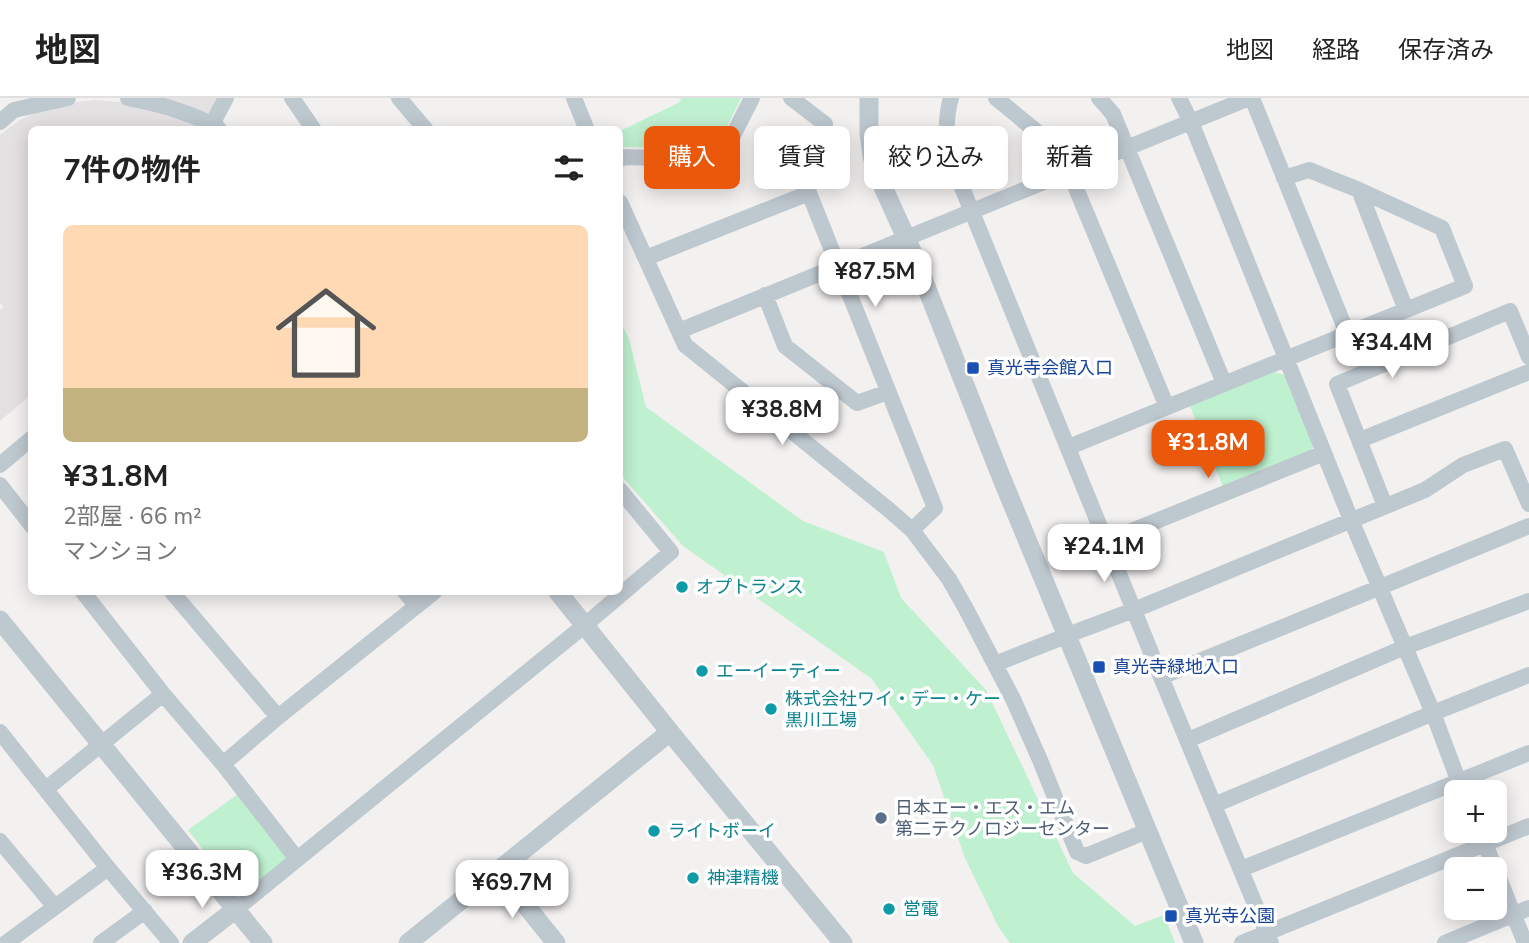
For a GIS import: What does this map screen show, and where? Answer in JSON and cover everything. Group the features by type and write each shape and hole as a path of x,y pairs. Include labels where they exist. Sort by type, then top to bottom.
{"street":[{"path":"0,122 15,104 68,98"},
{"path":"128,98 183,110 213,126"},
{"path":"215,126 226,98"},
{"path":"292,98 311,126"},
{"path":"399,98 423,126"},
{"path":"574,98 585,126"},
{"path":"623,158 688,159 724,153 752,98"},
{"path":"792,98 825,124 802,163 809,193 935,508 912,530"},
{"path":"869,98 869,133 879,178 906,238 1066,636 1194,943"},
{"path":"951,98 946,125 950,158 1269,938"},
{"path":"996,98 1030,126"},
{"path":"1098,98 1113,114 1224,383"},
{"path":"1180,98 1351,520 1433,713 1457,780"},
{"path":"1118,152 1250,98 1347,333"},
{"path":"1069,447 1465,286 1442,228 1309,170 1284,178"},
{"path":"679,331 1025,189"},
{"path":"1076,189 1167,407"},
{"path":"1359,190 1406,310"},
{"path":"646,258 809,193"},
{"path":"623,208 685,345 912,530 949,579 1013,699 1077,852 1086,856 1147,831"},
{"path":"765,295 785,346 857,403 888,391"},
{"path":"1385,506 1337,384 1510,311 1529,357"},
{"path":"1360,440 1529,372"},
{"path":"0,465 28,441"},
{"path":"995,664 1425,490 1464,465 1505,449 1526,487 1529,505"},
{"path":"1107,541 1324,453"},
{"path":"0,485 28,521"},
{"path":"623,494 671,552 623,593"},
{"path":"1161,677 1529,526"},
{"path":"85,595 297,859"},
{"path":"175,595 278,717"},
{"path":"408,595 417,606"},
{"path":"223,764 430,595"},
{"path":"560,595 843,943"},
{"path":"192,943 620,595"},
{"path":"1188,740 1405,647 1529,601"},
{"path":"0,620 263,943"},
{"path":"1214,805 1529,675"},
{"path":"46,789 163,694"},
{"path":"0,732 171,943"},
{"path":"408,943 670,732"},
{"path":"1474,780 1529,753"},
{"path":"1241,869 1444,793"},
{"path":"1507,831 1529,826"},
{"path":"0,841 55,907"},
{"path":"1242,943 1269,938 1470,843"},
{"path":"1485,843 1525,943"},
{"path":"6,943 108,868"},
{"path":"498,871 556,943"},
{"path":"1445,943 1529,908"},
{"path":"101,943 145,911"}],"shaded area":[{"path":"162,98 220,98 212,113 207,113"},
{"path":"95,100 121,102 152,108 200,126 28,126 28,398 0,421 0,310 4,307 0,303 0,135 35,113 69,103"}],"green space":[{"path":"681,98 741,98 728,126 644,126 644,148 623,148 623,130 680,102"},
{"path":"623,326 629,339 646,407 803,521 884,552 901,598 986,690 1073,873 1135,926 1164,915 1175,943 1010,943 999,928 965,858 933,765 872,679 683,546 623,477"},
{"path":"1274,372 1285,375 1314,445 1309,454 1224,489 1190,406"},
{"path":"238,794 286,854 286,861 246,894 238,894 188,830"}],"place":[{"name":"真光寺会館入口","path":"973,368"},
{"name":"オプトランス","path":"682,587"},
{"name":"真光寺緑地入口","path":"1099,667"},
{"name":"エーイーティー","path":"702,671"},
{"name":"株式会社ワイ・デー・ケー 黒川工場","path":"771,709"},
{"name":"日本エー・エス・エム 第二テクノロジーセンター","path":"881,818"},
{"name":"ライトボーイ","path":"654,831"},
{"name":"神津精機","path":"693,878"},
{"name":"営電","path":"889,909"},
{"name":"真光寺公園","path":"1171,916"}]}
